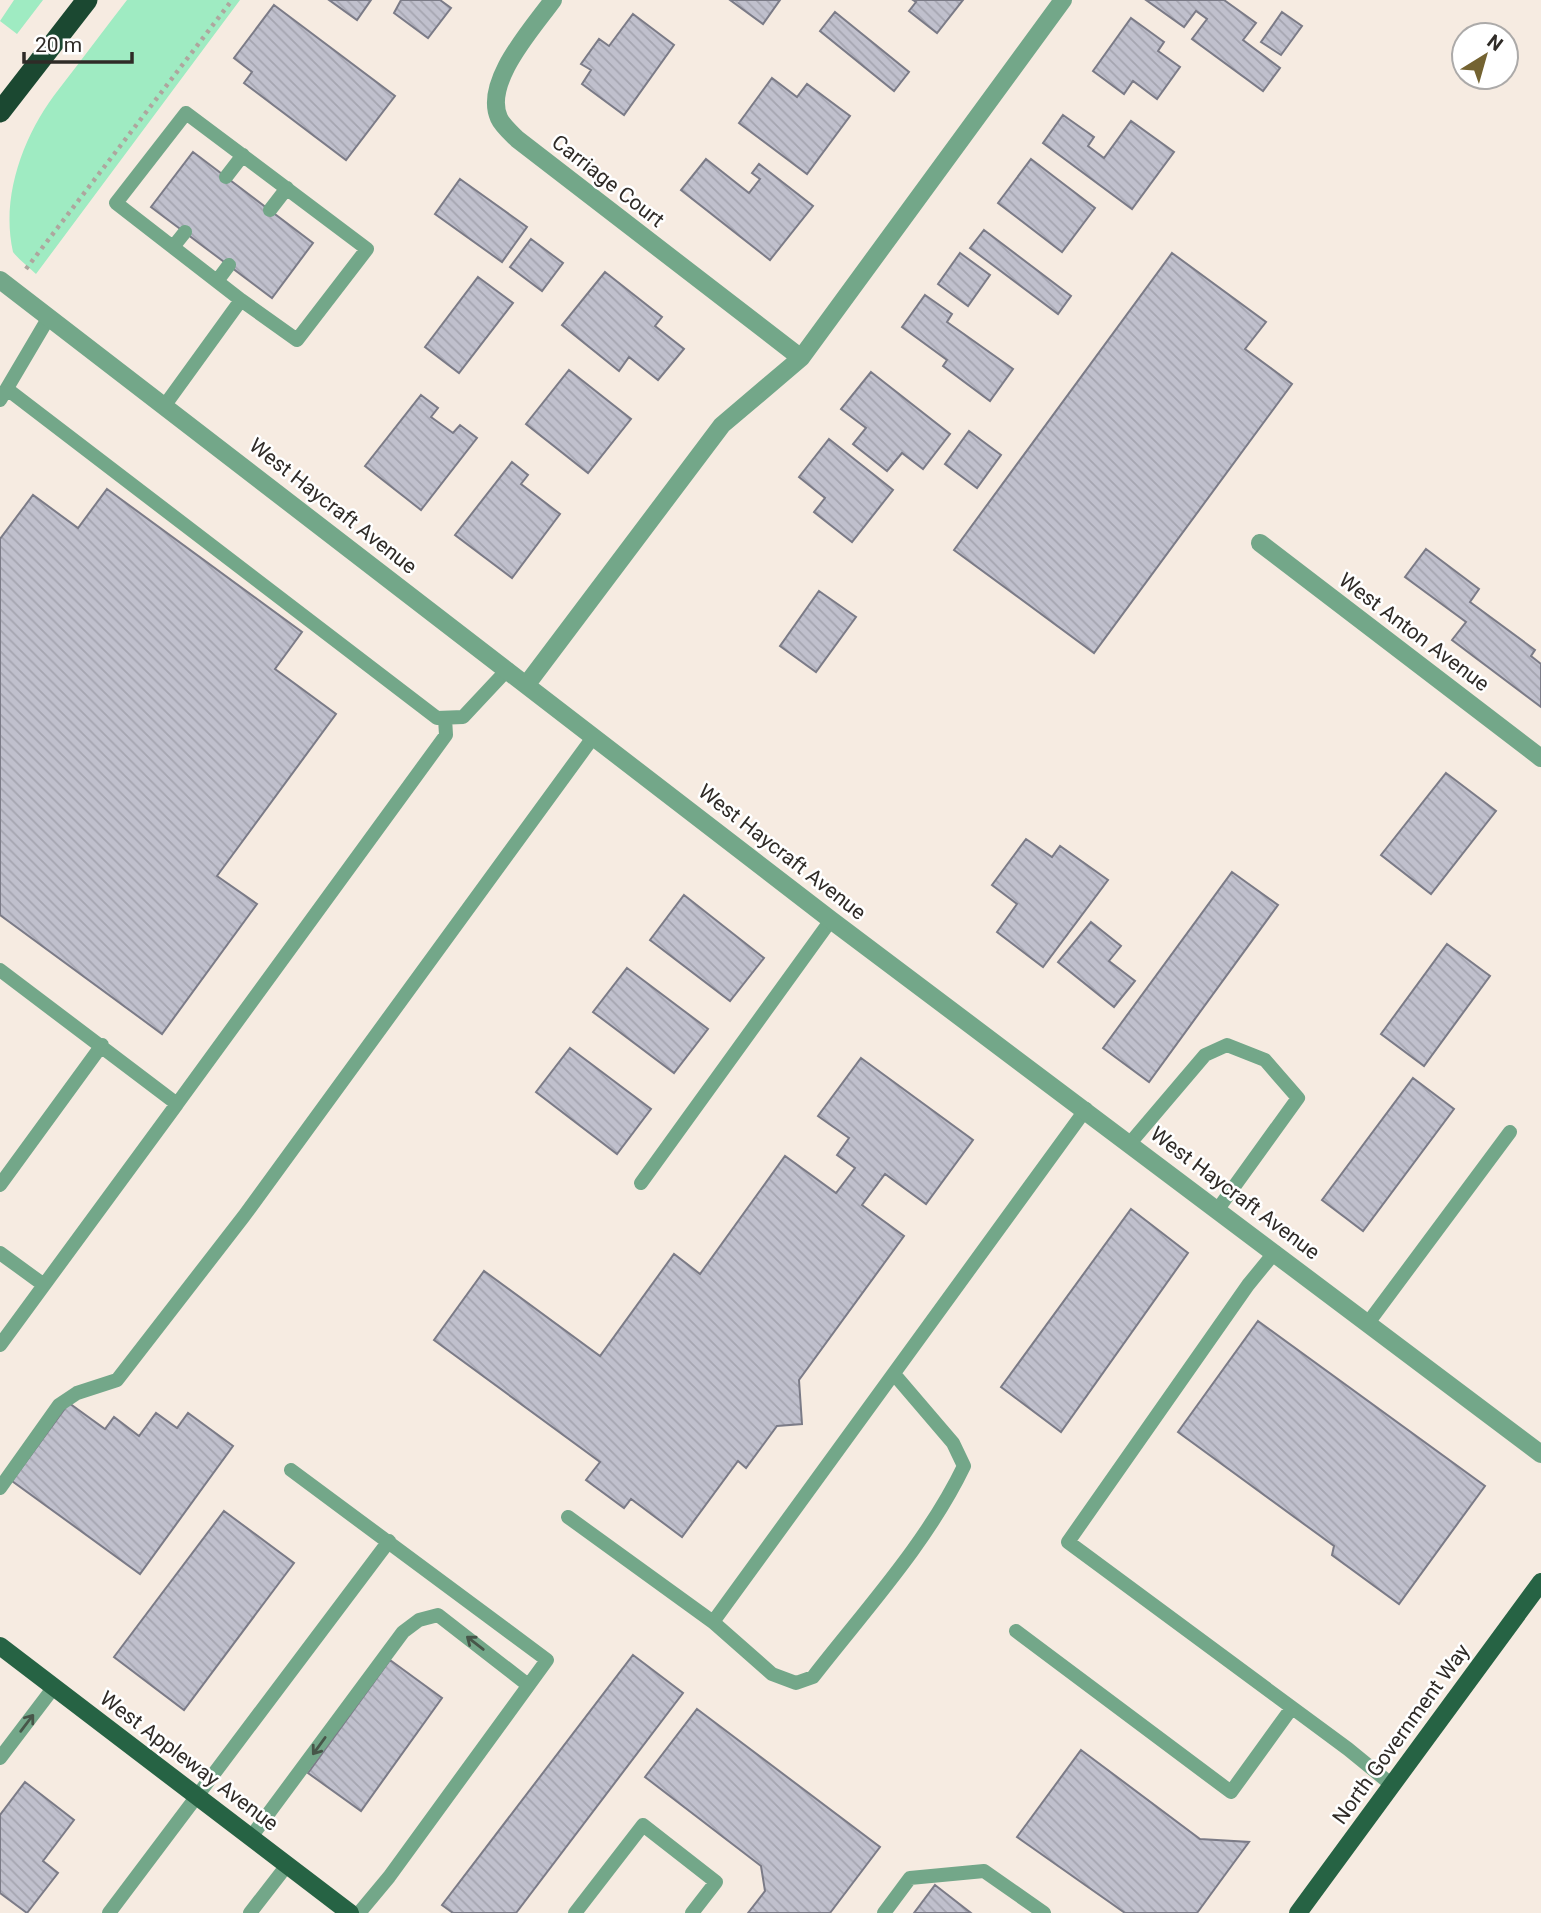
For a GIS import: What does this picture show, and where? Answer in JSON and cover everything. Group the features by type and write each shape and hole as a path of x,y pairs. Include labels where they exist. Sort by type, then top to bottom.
{"highway":[{"path":"0,112 87,0"}],"main road":[{"name":"North Government Way","path":"1298,1913 1540,1586"},
{"name":"West Appleway Avenue","path":"0,1646 350,1913"}],"street":[{"name":"Carriage Court","path":"553,0 501,76 495,95 499,118 517,139 801,358"},
{"path":"527,684 722,425 801,358 1063,0"},
{"name":"West Haycraft Avenue","path":"5,284 831,920 1130,1142 1541,1454"},
{"name":"West Anton Avenue","path":"1260,543 1541,758"}],"lane":[{"path":"187,113 287,188 367,249 297,340 116,203 187,113"},
{"path":"226,177 243,155"},
{"path":"270,210 287,188"},
{"path":"173,247 185,232"},
{"path":"217,281 229,265"},
{"path":"164,405 241,300"},
{"path":"49,317 3,395 436,718 463,717 508,669"},
{"path":"0,1345 446,735 445,718"},
{"path":"0,1488 59,1405 77,1393 117,1380 244,1216 594,736"},
{"path":"641,1183 831,920"},
{"path":"3,978 102,1045 177,1104"},
{"path":"0,1185 102,1045"},
{"path":"1130,1142 1205,1055 1227,1045 1265,1060 1298,1098 1218,1209"},
{"path":"713,1622 1086,1109"},
{"path":"1368,1322 1510,1132"},
{"path":"1275,1252 1248,1285 1068,1542 1348,1749 1392,1785"},
{"path":"0,1253 44,1285"},
{"path":"568,1517 713,1622 772,1674 796,1683 813,1677 900,1564 950,1494 964,1466 953,1443 894,1374"},
{"path":"291,1470 547,1660 389,1877 359,1913"},
{"path":"109,1913 389,1541"},
{"path":"251,1837 403,1632 419,1620 438,1615 528,1685"},
{"path":"1016,1631 1231,1792 1291,1709"},
{"path":"1,1754 54,1687"},
{"path":"575,1913 643,1825 716,1882 692,1913"},
{"path":"250,1913 288,1864"},
{"path":"884,1913 910,1878 984,1871 1044,1913"}],"path":[{"path":"5,284 232,0"}],"green space":[{"path":"14,0 43,0 17,34 0,21"},
{"path":"127,0 240,0 36,274 13,252 10,209 18,165 47,106"}],"building":[{"path":"329,0 371,0 357,20"},
{"path":"401,0 440,0 451,8 428,38 394,13"},
{"path":"730,0 780,0 763,24"},
{"path":"913,0 963,0 937,33 909,11 916,2"},
{"path":"1146,0 1224,0 1256,23 1243,40 1280,68 1263,91 1192,39 1207,19 1196,11 1184,27"},
{"path":"274,5 395,96 346,160 244,83 252,72 234,58"},
{"path":"835,12 909,72 894,91 820,31"},
{"path":"1282,12 1302,26 1281,55 1261,42"},
{"path":"633,14 674,45 624,115 582,84 591,70 581,64 599,39 609,46"},
{"path":"1131,18 1164,42 1158,51 1180,67 1157,99 1133,81 1124,94 1093,71"},
{"path":"772,78 797,97 807,84 850,116 807,174 739,123"},
{"path":"1063,115 1094,137 1088,146 1104,158 1131,121 1174,152 1132,209 1043,143"},
{"path":"193,152 313,243 272,298 151,207"},
{"path":"706,159 749,193 760,179 752,173 759,164 813,206 770,260 681,190"},
{"path":"1031,159 1095,208 1062,252 998,203"},
{"path":"460,179 527,227 502,262 435,214"},
{"path":"984,230 1071,296 1058,314 970,248"},
{"path":"531,239 563,263 542,291 510,267"},
{"path":"960,253 990,275 968,306 938,284"},
{"path":"1172,253 1266,322 1245,349 1292,384 1094,653 954,550"},
{"path":"605,272 662,317 655,326 684,349 658,380 629,357 619,371 562,325"},
{"path":"478,277 513,303 459,373 425,347"},
{"path":"925,295 952,314 947,322 1013,369 990,401 943,366 947,360 902,327"},
{"path":"569,370 631,419 588,473 526,424"},
{"path":"871,372 950,434 923,469 902,453 887,471 853,444 866,428 841,409"},
{"path":"421,395 438,408 431,417 453,433 460,425 477,438 421,510 365,466"},
{"path":"969,431 1001,455 977,488 945,464"},
{"path":"829,439 893,490 852,542 814,512 825,498 799,477"},
{"path":"512,462 528,475 521,484 560,514 512,578 455,535"},
{"path":"107,489 302,632 275,669 336,714 217,876 257,904 162,1034 0,915 0,539 33,495 78,528"},
{"path":"1426,549 1479,589 1470,602 1535,650 1531,656 1541,664 1541,707 1452,640 1466,622 1405,577"},
{"path":"819,591 856,617 816,672 780,646"},
{"path":"1446,773 1496,811 1431,894 1381,855"},
{"path":"1026,839 1052,857 1060,846 1108,880 1043,967 997,932 1017,904 992,885"},
{"path":"1232,872 1278,905 1149,1082 1103,1048"},
{"path":"684,895 764,958 730,1001 650,940"},
{"path":"1091,922 1121,946 1109,961 1135,981 1114,1007 1058,962"},
{"path":"1447,944 1490,976 1424,1066 1381,1034"},
{"path":"627,968 708,1029 674,1073 593,1012"},
{"path":"570,1048 651,1109 617,1154 536,1092"},
{"path":"861,1058 973,1140 926,1204 885,1174 862,1205 904,1236 799,1380 802,1424 777,1426 746,1468 738,1461 682,1537 631,1499 624,1508 586,1480 600,1462 434,1340 484,1271 600,1356 674,1254 700,1274 785,1156 836,1193 855,1168 837,1155 849,1138 818,1116"},
{"path":"1413,1078 1454,1109 1363,1231 1322,1200"},
{"path":"1131,1209 1188,1253 1061,1432 1001,1387"},
{"path":"1258,1321 1485,1486 1399,1604 1332,1555 1334,1546 1178,1432"},
{"path":"69,1403 105,1429 114,1417 139,1436 156,1413 177,1428 188,1413 233,1446 140,1574 12,1481"},
{"path":"224,1511 294,1563 184,1710 114,1657"},
{"path":"633,1655 683,1693 516,1913 453,1913 442,1905"},
{"path":"390,1660 442,1698 361,1811 308,1773"},
{"path":"697,1709 880,1847 830,1913 748,1913 765,1891 761,1866 645,1777"},
{"path":"1081,1750 1200,1839 1249,1842 1197,1913 1125,1913 1017,1837"},
{"path":"25,1782 74,1820 43,1861 58,1873 27,1913 0,1893 0,1815"},
{"path":"935,1885 971,1913 914,1913"}]}
